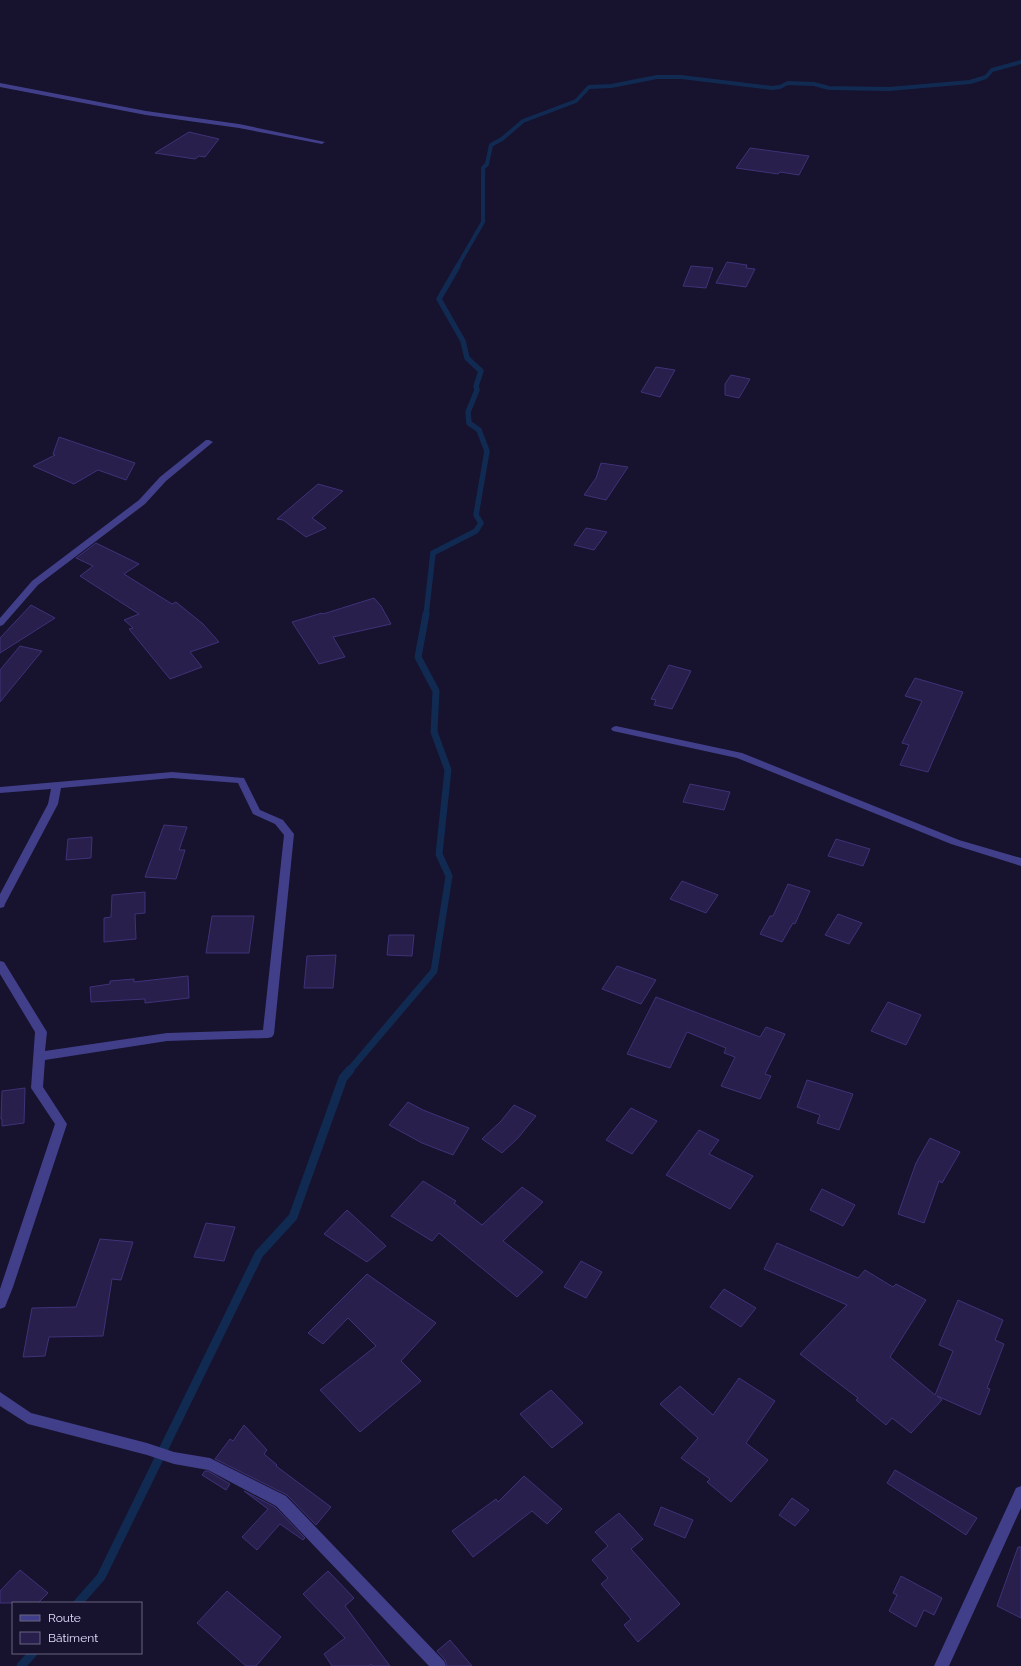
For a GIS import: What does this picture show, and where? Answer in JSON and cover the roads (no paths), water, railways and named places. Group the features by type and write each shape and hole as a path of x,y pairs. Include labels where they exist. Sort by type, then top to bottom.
{"street":[{"path":"0,85 146,113 238,126 322,142"},
{"path":"0,92 8,87"},
{"path":"0,623 35,583 142,502 163,479 209,442"},
{"path":"616,729 739,755 955,842 1021,862"},
{"path":"0,790 172,775 241,780 256,812 279,822 289,834 268,1034 167,1038 39,1056"},
{"path":"0,904 54,804 57,784"},
{"path":"0,965 41,1032 37,1088 62,1124 7,1287 0,1303"},
{"path":"0,1398 28,1418 147,1449 174,1458 210,1464 282,1501 438,1666"},
{"path":"941,1666 1021,1493"}],"waterway":[{"path":"457,267 483,222 483,168 487,164 491,145 502,139 523,121 576,101 589,87 611,86 657,77 681,77 772,88 780,87 788,83 814,84 829,88 889,89 970,82 986,77 992,70 1021,62"},
{"path":"426,615 433,553 476,531 481,523 476,515 487,451 479,430 469,423 468,412 477,390 476,386 481,371 467,358 463,341 439,299 458,266"},
{"path":"349,1071 434,971 449,876 439,854 448,770 434,732 436,691 418,657 426,614"},
{"path":"79,1602 101,1577 259,1254 293,1217 343,1078 350,1070"},
{"path":"21,1666 32,1654"}]}
